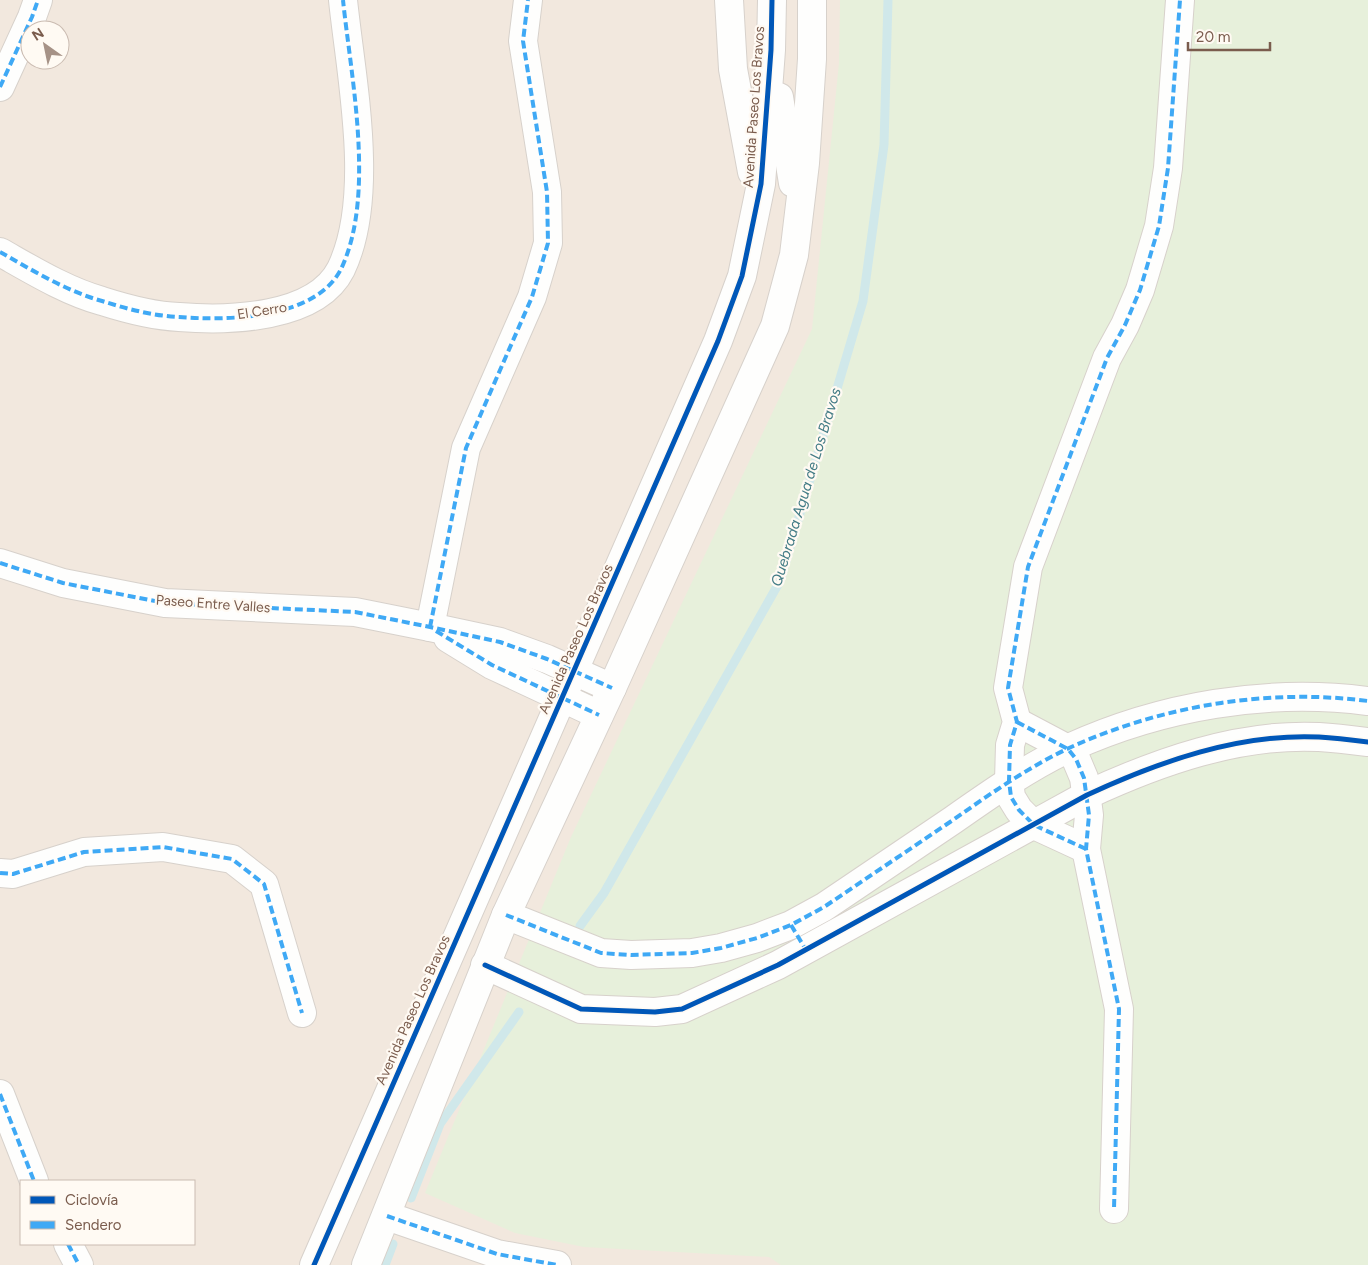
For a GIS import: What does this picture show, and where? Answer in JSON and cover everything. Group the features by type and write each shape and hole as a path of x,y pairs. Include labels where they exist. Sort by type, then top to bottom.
{"street":[{"path":"0,87 38,0"},
{"name":"El Cerro","path":"0,252 45,276 100,301 179,318 266,314 294,306 317,296 330,285 341,269 348,247 357,203 359,179 357,126 343,0"},
{"path":"430,627 466,448 532,297 548,243 547,192 522,41 528,0"},
{"name":"Avenida Paseo Los Bravos","path":"729,0 733,70 748,139 754,213"},
{"name":"Avenida Paseo Los Bravos","path":"314,1265 718,341 742,276 764,164 772,0"},
{"name":"Avenida Paseo Los Bravos","path":"366,1265 506,915 612,688 775,326 794,255 809,114 812,0"},
{"path":"1086,849 1034,825 1019,810 1011,797 1009,781 1010,744 1017,722 1008,688 1028,567 1107,358 1125,325 1140,290 1159,226 1168,168 1180,0"},
{"name":"Avenida Paseo Los Bravos","path":"771,50 798,217"},
{"name":"Paseo Entre Valles","path":"0,563 63,583 164,603 355,612 430,627 500,642 612,688"},
{"name":"Paseo Entre Valles","path":"430,627 492,665 599,715"},
{"path":"506,915 601,953 631,955 692,953 721,948 757,938 824,908 1009,781 1068,749 1148,719 1194,708 1282,697 1368,701"},
{"path":"1017,722 1068,749 1076,759 1084,778 1089,815 1086,849 1119,1009 1114,1209"},
{"path":"485,965 581,1009 655,1012 682,1009 778,965 1087,795 1129,775 1166,762 1241,743 1317,737 1368,742"},
{"path":"0,873 13,874 84,852 163,847 232,859 264,884 302,1012"},
{"path":"791,924 806,950"},
{"path":"0,1094 34,1180"},
{"path":"387,1216 497,1254 557,1265"},
{"path":"69,1245 79,1265"}],"shaded area":[{"path":"0,0 852,0 773,1245 804,1265 0,1265"}],"green space":[{"path":"840,0 1368,0 1368,1265 781,1265 769,1257 584,1247 515,1233 425,1193 571,837 812,329 839,63"}],"waterway":[{"name":"Quebrada Agua de Los Bravos","path":"580,926 604,893 780,581 863,301 884,145 888,0"},
{"name":"Quebrada Agua de Los Bravos","path":"411,1198 440,1124 519,1012"},
{"name":"Quebrada Agua de Los Bravos","path":"385,1265 393,1244"}],"marked path":[{"path":"0,87 38,0"},
{"path":"0,252 49,280 75,292 121,307 160,315 221,318 269,313 292,307 312,298 329,286 341,269 351,240 357,207 359,172 355,100 343,0"},
{"path":"430,627 466,448 532,297 548,243 547,192 523,41 528,0"},
{"path":"1086,849 1034,825 1019,810 1011,797 1009,781 1010,745 1017,722 1008,688 1028,567 1107,358 1125,325 1140,290 1159,226 1168,168 1180,0"},
{"path":"0,563 63,583 165,603 355,612 430,627 500,642 547,659 612,688"},
{"path":"436,631 492,665 599,715"},
{"path":"506,915 601,953 631,955 692,953 721,948 757,938 791,925 824,907 995,791 1053,756 1104,733 1177,711 1253,699 1292,697 1368,701"},
{"path":"1017,722 1068,749 1076,759 1084,778 1089,815 1086,849 1119,1009 1114,1209"},
{"path":"0,873 13,874 84,852 163,847 232,859 264,884 302,1013"},
{"path":"791,925 806,950"},
{"path":"0,1094 34,1180"},
{"path":"387,1216 497,1254 557,1265"},
{"path":"69,1245 79,1265"}],"cycle path":[{"path":"314,1265 718,341 742,276 761,184 771,50 772,0"},
{"path":"485,965 581,1009 655,1012 682,1009 778,965 1087,795 1142,771 1200,752 1259,740 1319,737 1368,742"}]}
